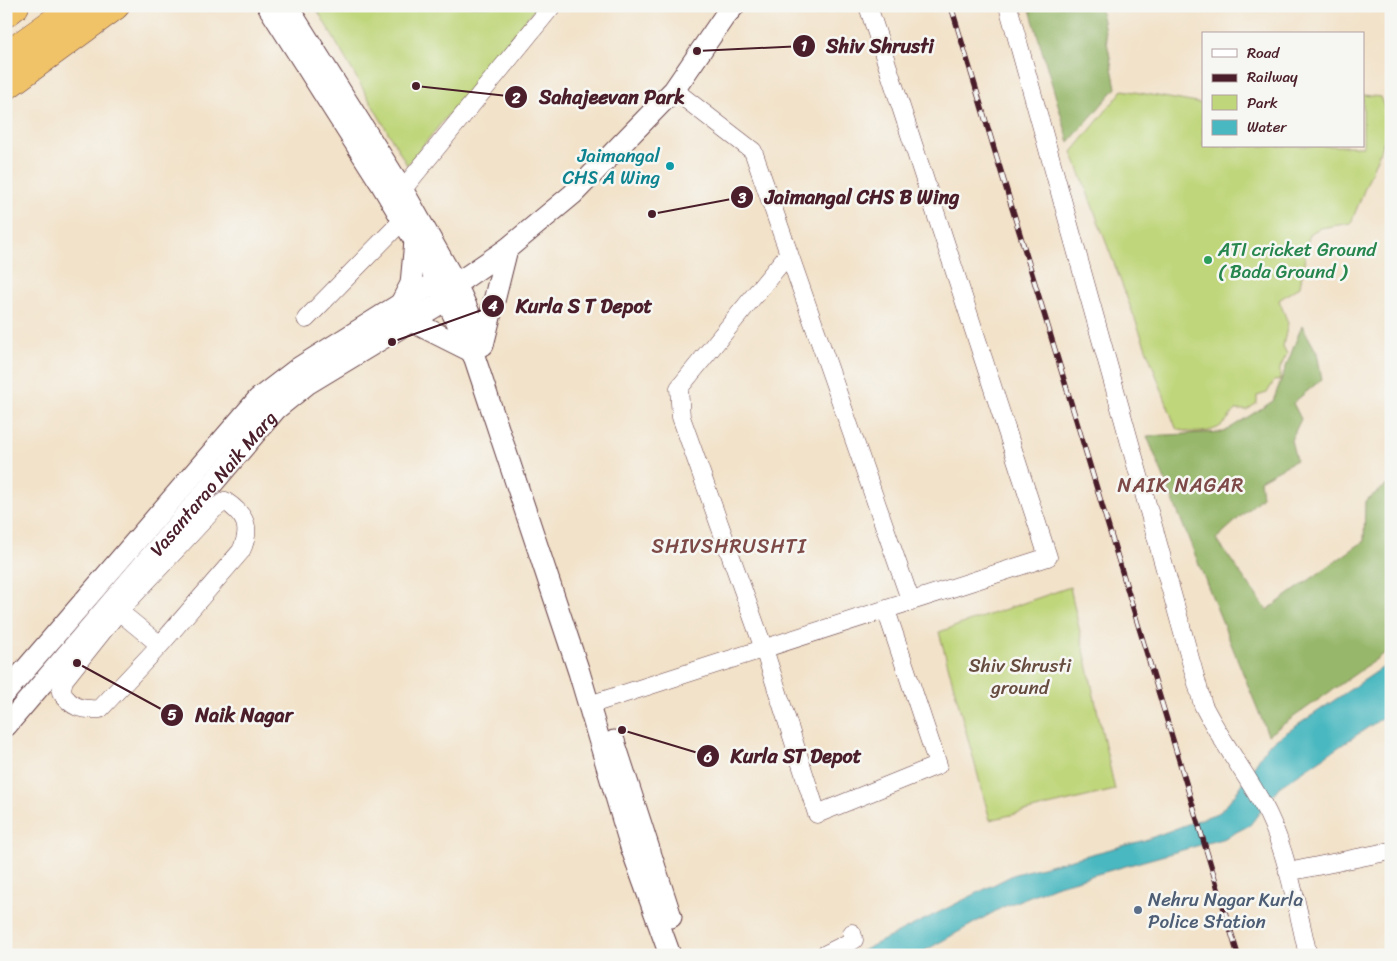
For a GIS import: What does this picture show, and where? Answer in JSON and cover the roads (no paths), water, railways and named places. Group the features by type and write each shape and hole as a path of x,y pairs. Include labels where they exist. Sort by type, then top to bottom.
{"highway":[{"path":"6,13 15,6"},
{"path":"6,56 76,6"},
{"path":"6,86 115,6"}],"street":[{"path":"268,6 399,204 415,241 447,289"},
{"path":"287,6 447,289 477,348 595,704 684,955"},
{"path":"306,319 399,204 552,6"},
{"name":"Vasantarao Naik Marg","path":"8,690 258,399 413,322 447,289 507,249 573,194 674,90 724,17 734,6"},
{"path":"595,704 1048,557 868,6"},
{"path":"1008,6 1203,705 1220,739 1268,815 1288,872 1308,955"},
{"path":"674,90 753,151 911,602"},
{"path":"415,241 411,284 401,303 413,322 477,348"},
{"path":"477,348 507,249"},
{"path":"789,253 679,388 681,417 764,649 817,814 938,765 886,610"},
{"name":"Vasantarao Naik Marg","path":"6,726 57,667 115,608 128,583 302,376 401,303 447,289"},
{"path":"231,429 247,443"},
{"path":"185,482 202,496"},
{"path":"226,501 244,518 248,537 241,551 160,645 100,709 82,710 69,704 61,692 64,680 115,608 212,510 226,501"},
{"path":"159,512 176,526"},
{"path":"111,569 128,583"},
{"path":"115,608 160,645"},
{"path":"40,654 57,667"},
{"path":"8,690 26,702"},
{"path":"595,704 631,847 670,955"},
{"path":"1288,872 1391,851"},
{"path":"824,955 854,940 852,933"}],"water":[{"path":"1391,662 1391,712 1279,787 1250,825 1225,838 1055,886 1003,907 917,955 854,955 1015,874 1145,840 1220,812 1239,789 1268,745"}],"railway":[{"path":"951,6 1238,955"}],"place":[{"name":"Shiv Shrusti","path":"697,51"},
{"name":"Sahajeevan Park","path":"416,86"},
{"name":"Jaimangal CHS A Wing","path":"670,166"},
{"name":"Jaimangal CHS B Wing","path":"652,214"},
{"name":"ATI cricket Ground ( Bada Ground )","path":"1208,260"},
{"name":"Kurla S T Depot","path":"392,342"},
{"name":"Naik Nagar","path":"77,663"},
{"name":"Kurla ST Depot","path":"622,730"},
{"name":"Nehru Nagar Kurla Police Station","path":"1138,910"}],"district":[{"name":"NAIK NAGAR","path":"1181,485"},
{"name":"SHIVSHRUSHTI","path":"729,546"}],"park label":[{"name":"Shiv Shrusti ground","path":"1020,676"}]}
